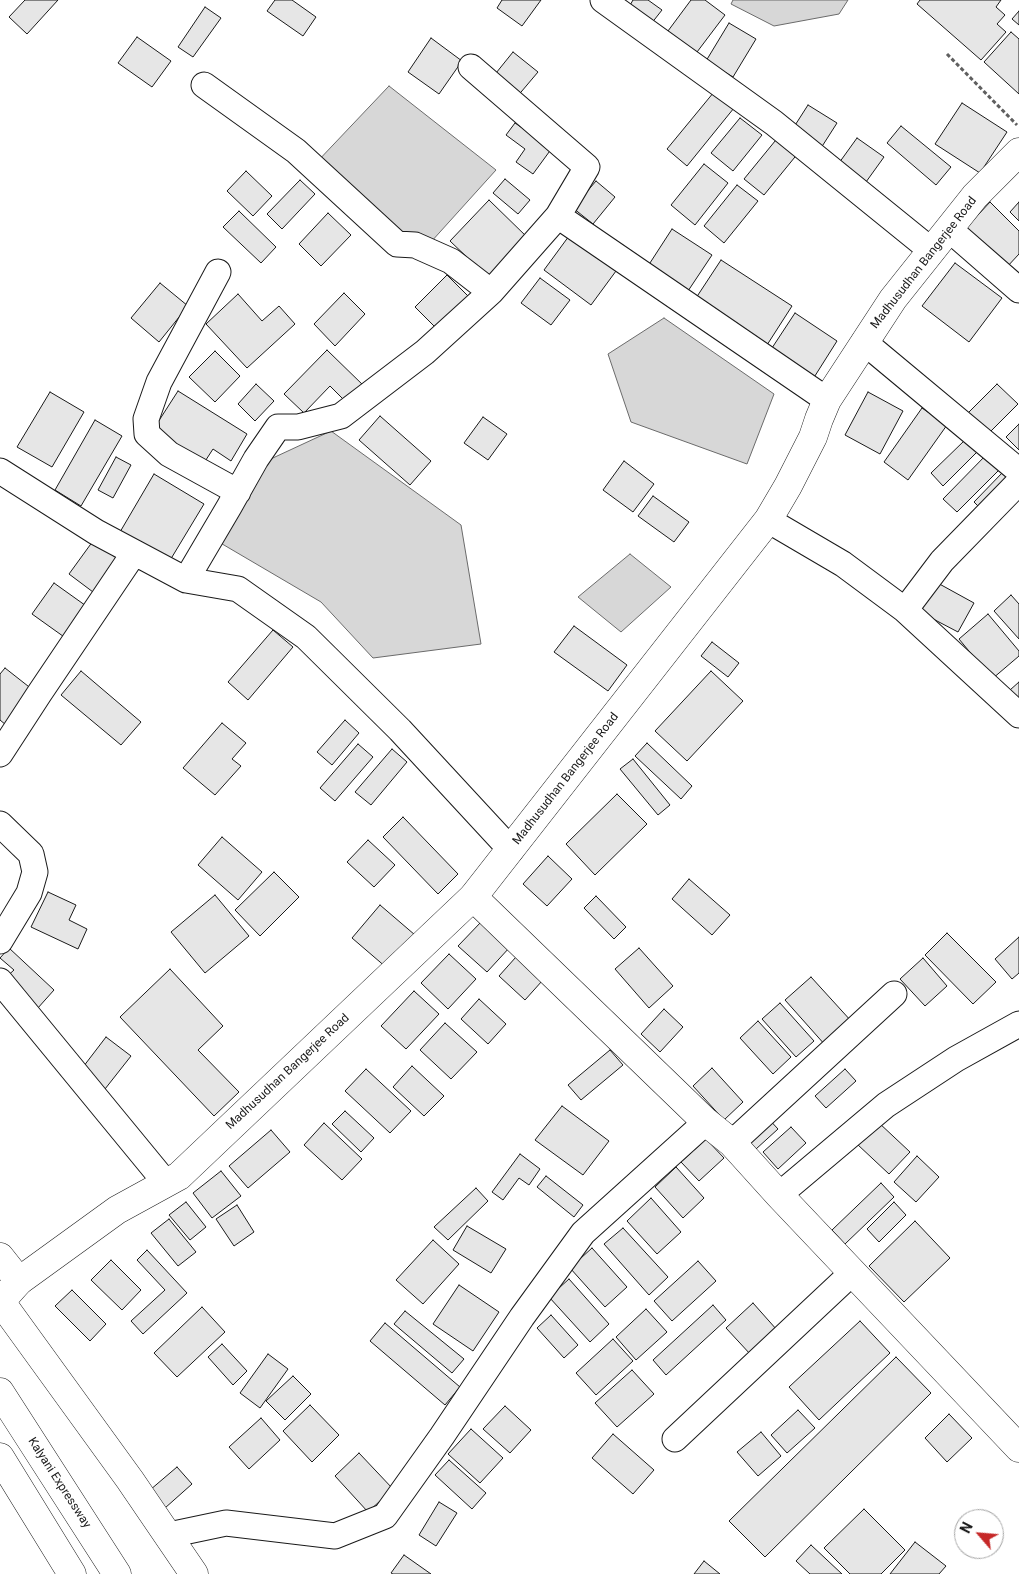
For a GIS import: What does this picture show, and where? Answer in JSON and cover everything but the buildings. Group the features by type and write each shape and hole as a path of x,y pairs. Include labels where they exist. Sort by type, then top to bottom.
{"main road":[{"name":"Madhusudhan Bangerjee Road","path":"0,1302 19,1281 117,1210 179,1176 472,897 768,520 813,437 827,400 864,342 894,299 975,196 1019,152"},
{"path":"472,897 706,1122 732,1143 778,1195 1019,1448"},
{"path":"0,1257 19,1281"},
{"path":"0,1302 169,1535 194,1574"},
{"name":"Kalyani Expressway","path":"0,1392 117,1574"},
{"path":"0,1457 72,1574"}],"street":[{"path":"603,0 774,123 932,250"},
{"path":"186,580 256,459 278,427 298,427 342,416 425,352 491,292 558,216 587,167 471,66"},
{"path":"204,85 296,151 396,244 415,245 451,260 491,292"},
{"path":"558,216 827,400"},
{"path":"949,229 1019,290"},
{"path":"218,272 159,382 146,419 147,434 169,454 238,492"},
{"path":"864,342 1019,471"},
{"path":"0,472 96,532 186,580 238,589 306,637 400,730 510,850"},
{"path":"905,610 942,561 1019,482"},
{"path":"768,520 843,564 905,610 1019,715"},
{"path":"0,754 134,552"},
{"path":"0,824 31,854 35,872 29,894 0,941"},
{"path":"0,981 166,1183"},
{"path":"732,1143 894,994"},
{"path":"778,1195 886,1104 956,1058 1019,1024"},
{"path":"169,1535 226,1523 335,1536 385,1516 442,1436 522,1317 584,1233 706,1122"},
{"path":"675,1439 852,1273"}],"path":[{"path":"948,54 1019,127"}],"shaded area":[{"path":"733,0 848,0 839,14 774,26 731,4"},
{"path":"389,86 496,170 421,253 315,164"},
{"path":"664,318 774,394 747,464 631,422 608,354"},
{"path":"331,431 461,525 481,644 373,658 321,602 212,538 247,470"},
{"path":"630,554 671,587 621,632 578,597"}]}
